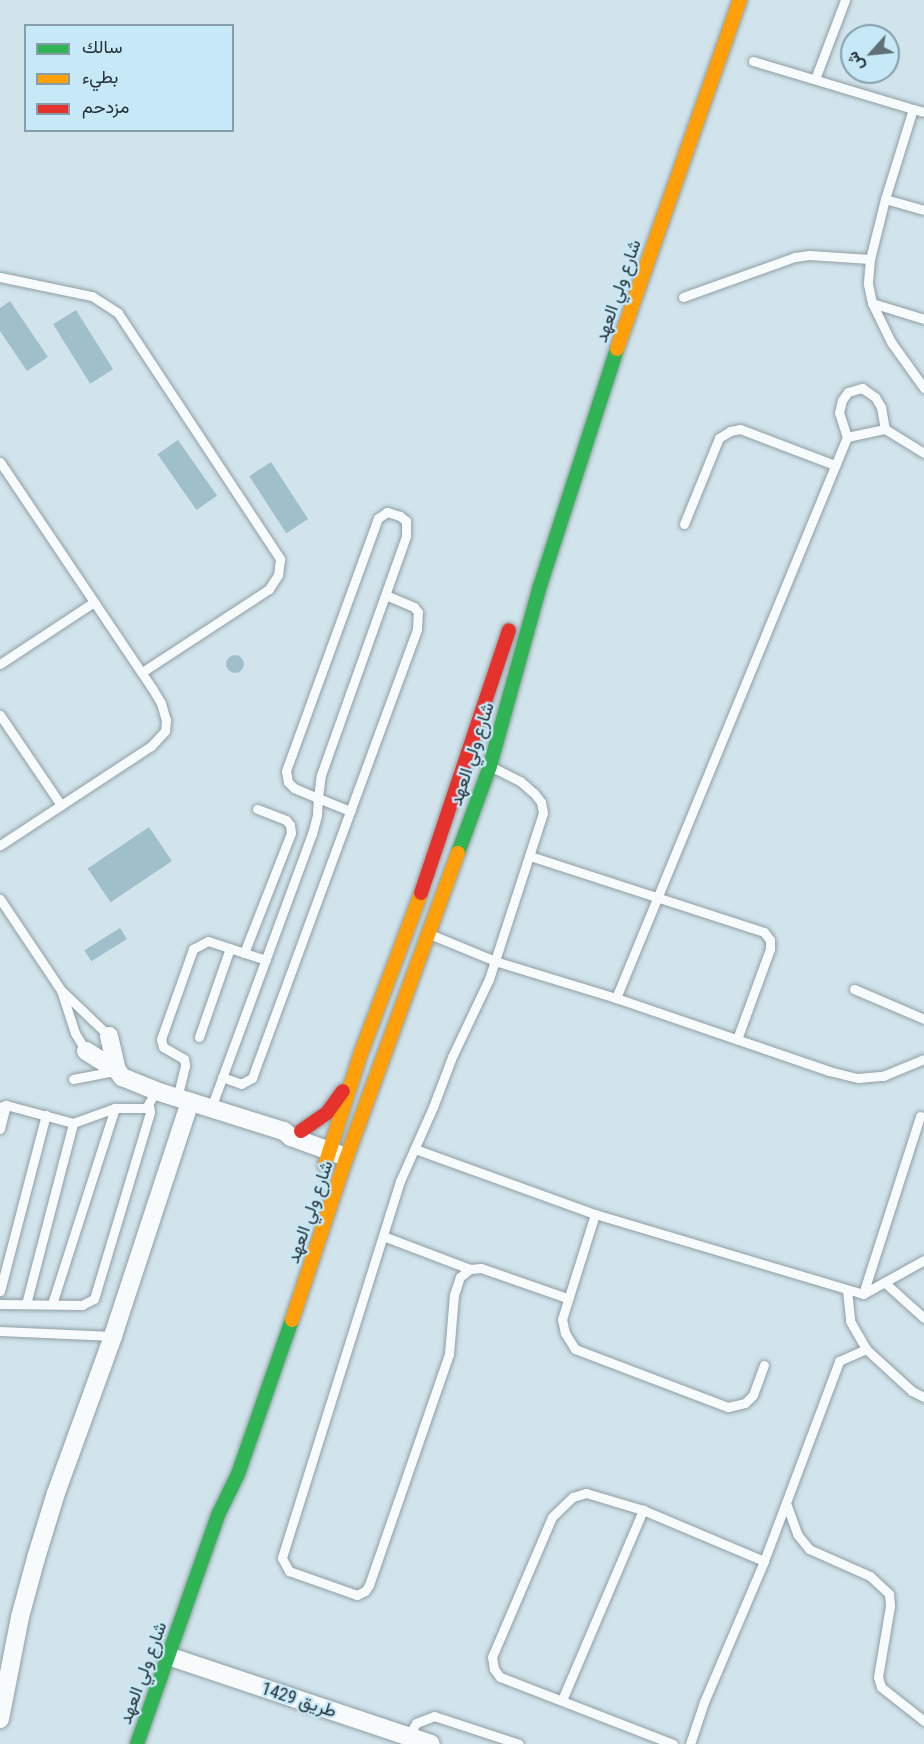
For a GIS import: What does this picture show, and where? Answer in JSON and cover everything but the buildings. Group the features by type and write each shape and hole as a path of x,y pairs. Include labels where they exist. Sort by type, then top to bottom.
{"main road":[{"name":"شارع ولي العهد","path":"543,531 730,0"},
{"name":"شارع ولي العهد","path":"137,1744 219,1513 238,1474 268,1390 340,1152 429,933 490,766 540,586 622,332 740,0"},
{"name":"شارع ولي العهد","path":"295,1134 314,1162 319,1178 340,1152 354,1074 436,851 512,619"},
{"path":"295,1134 327,1113 354,1074"},
{"name":"شارع ولي العهد","path":"219,1513 227,1469 248,1401"}],"street":[{"path":"109,1036 117,1070 122,1077 152,1099 184,1100 295,1134 340,1152"},
{"path":"86,1051 117,1070"},
{"path":"0,1719 20,1617 36,1558 56,1493 113,1336 184,1100"},
{"name":"طريق 1429","path":"168,1656 431,1744"}],"lane":[{"path":"814,79 845,0"},
{"path":"753,61 924,112"},
{"path":"913,109 885,199 870,259 868,284 872,303 891,342 924,388"},
{"path":"885,199 924,210"},
{"path":"683,297 795,257 808,255 870,259"},
{"path":"0,277 92,296 118,313 268,537 280,559 278,575 269,588 142,672"},
{"path":"872,303 924,319"},
{"path":"616,998 847,437 839,413 842,400 848,392 862,388 875,397 881,407 885,429"},
{"path":"684,524 719,438 730,431 740,429 835,465"},
{"path":"847,437 885,429 924,453"},
{"path":"0,462 142,672 161,703 166,720 165,731 151,746 0,845"},
{"path":"211,1108 312,834 318,798 321,775 408,528 400,516 387,513 378,518 286,771 290,785 318,798 350,812"},
{"path":"222,1077 241,1084 252,1078 418,619 414,607 386,595"},
{"path":"0,664 94,602"},
{"path":"0,715 61,805"},
{"path":"470,1269 460,1277 454,1294 449,1354 369,1585 365,1591 357,1594 289,1571 282,1558 400,1181 495,960 543,813 541,802 520,781 490,766"},
{"path":"244,953 291,833 290,825 286,820 257,809"},
{"path":"530,856 764,932 770,940 770,949 737,1039"},
{"path":"0,899 61,990 109,1036"},
{"path":"407,926 495,960 616,998 829,1071 858,1078 890,1075 924,1059"},
{"path":"184,1100 184,1059 161,1044 193,949 208,941 266,960"},
{"path":"199,1037 230,948"},
{"path":"854,989 924,1019"},
{"path":"61,990 75,1033 86,1051"},
{"path":"73,1078 117,1070"},
{"path":"0,1129 3,1106 73,1123 115,1108 152,1099 96,1296 92,1301 82,1305 0,1304"},
{"path":"52,1304 115,1108"},
{"path":"0,1291 46,1115"},
{"path":"863,1294 920,1116"},
{"path":"26,1304 73,1123"},
{"path":"415,1149 595,1214 863,1294 924,1260"},
{"path":"595,1214 562,1319 565,1333 575,1348 728,1407 746,1403 753,1395 764,1365"},
{"path":"383,1236 470,1269 481,1268 567,1298"},
{"path":"884,1282 924,1318"},
{"path":"847,1290 850,1321 866,1349 912,1391 924,1397"},
{"path":"0,1331 113,1336"},
{"path":"690,1744 704,1702 764,1561 839,1362 851,1354 866,1349"},
{"path":"673,1744 500,1677 494,1669 492,1658 552,1517 573,1497 586,1493 642,1510 764,1561"},
{"path":"786,1502 797,1534 809,1550 870,1576 889,1594 878,1677 882,1687 924,1721"},
{"path":"562,1700 642,1510"},
{"path":"408,1736 416,1723 434,1716 519,1744"}],"traffic: fast":[{"path":"458,853 490,766 540,586 617,349"},
{"path":"137,1744 219,1513 238,1474 292,1320"}],"traffic: slow":[{"path":"617,349 740,0"},
{"path":"292,1320 346,1159 458,853"},
{"path":"325,1165 361,1053 421,893"}],"traffic: jam":[{"path":"421,893 509,630"},
{"path":"301,1131 327,1113 343,1091"}]}
